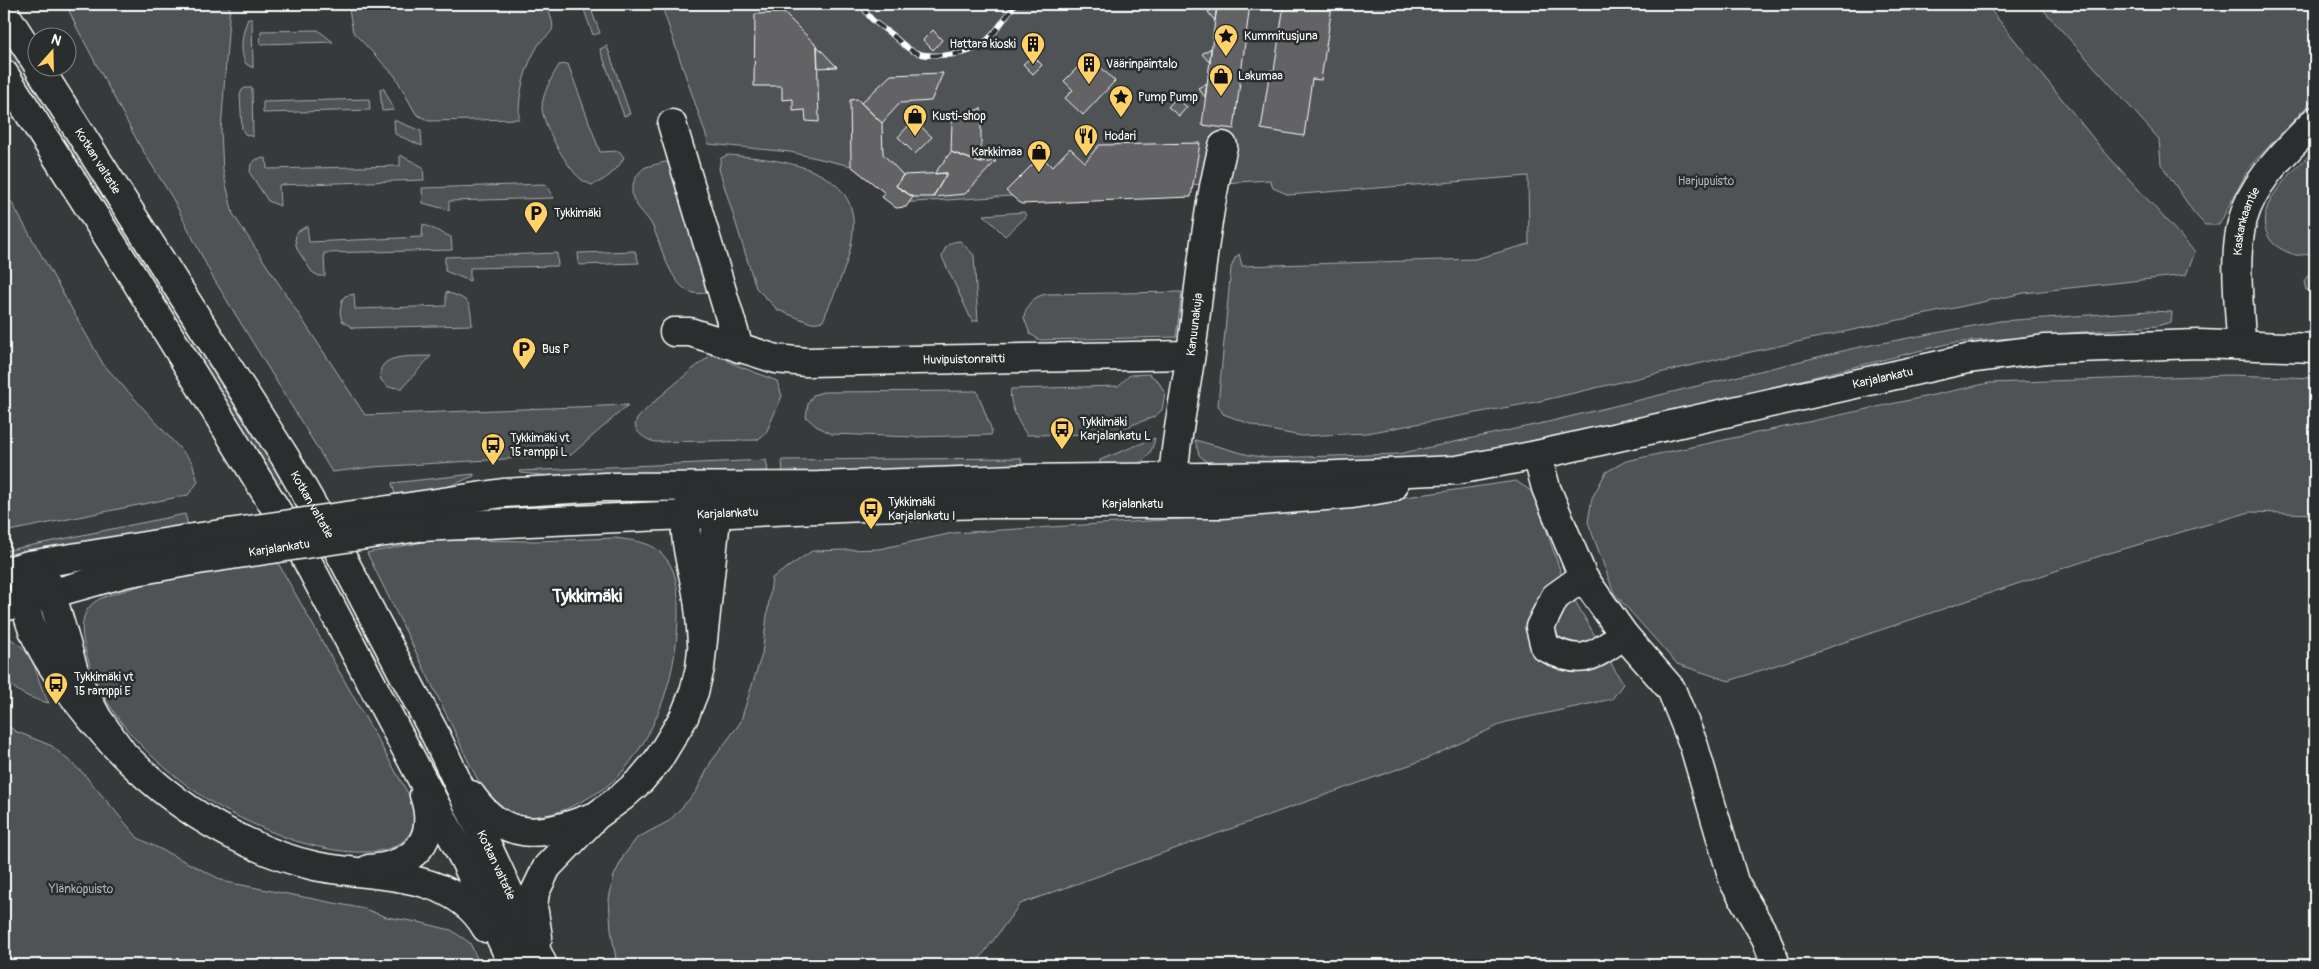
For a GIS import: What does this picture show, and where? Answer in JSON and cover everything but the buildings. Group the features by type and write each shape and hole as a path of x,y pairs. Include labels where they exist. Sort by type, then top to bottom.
{"main road":[{"name":"Kotkan valtatie","path":"4,12 28,50"},
{"name":"Kotkan valtatie","path":"4,74 140,286 290,530 465,861 513,965"},
{"name":"Kotkan valtatie","path":"46,78 285,457 380,626 436,736 545,965"},
{"name":"Kaskankaantie","path":"2241,344 2238,264 2243,219 2249,202 2272,167 2315,122"},
{"path":"672,124 739,348"},
{"name":"Kanuunakuja","path":"1172,505 1172,478 1206,228 1223,146"},
{"name":"Huvipuistonraitti","path":"674,332 690,332 776,359 806,362 1190,354"},
{"name":"Karjalankatu","path":"16,568 196,549 418,517 503,493 605,488 819,486 1017,479 1314,476 1457,470 1538,454 1967,359 2046,349 2241,344 2315,348"},
{"path":"1538,454 1546,488 1583,577 1624,635 1671,689 1694,746 1734,882 1766,938 1776,965"},
{"name":"Karjalankatu","path":"418,517 686,516 988,504 1222,504 1352,494 1424,482 1457,470"},
{"path":"545,965 535,925 535,892 547,867 596,816 641,780 672,739 694,692 702,644 712,562 714,514 707,495 699,488 689,503 686,516 686,547 696,590 702,644"},
{"name":"Karjalankatu","path":"14,604 125,573 196,549"},
{"path":"16,568 39,569 45,576 76,678 98,719 124,755"},
{"path":"16,568 25,576 14,604 32,627 54,669 88,716 157,788 183,808 220,829 247,842 290,858 314,866 428,884 447,890 473,909 506,965"},
{"path":"1583,577 1555,597 1540,627 1545,647 1562,656 1591,657 1624,635"},
{"path":"436,736 472,796 495,821 524,832 544,832 563,829 596,816"},
{"path":"346,870 395,865 415,853 423,842 428,831 430,818 414,764"}],"green space":[{"path":"66,4 230,4 221,131 223,171 233,214 365,415 628,405 571,455 373,467 332,472 212,276 173,199 140,146"},
{"path":"348,4 546,4 553,27 551,32 539,44 526,71 521,90 519,119 429,121 416,114 395,76 353,32"},
{"path":"582,4 589,4 600,33 593,35"},
{"name":"Harjupuisto","path":"661,4 1986,4 2101,148 2195,252 2186,275 2024,293 1723,358 1536,402 1367,433 1302,436 1264,429 1223,414 1218,405 1231,268 1235,258 1239,254 1242,266 1475,259 1529,244 1528,176 1289,195 1273,188 1270,180 898,203 851,166 790,152 709,144"},
{"path":"2038,4 2315,4 2315,98 2250,166 2219,225 2205,225 2194,213 2161,164 2159,139"},
{"path":"248,19 252,19 253,68 246,64 242,48 244,30"},
{"path":"318,30 333,42 260,44 261,31"},
{"path":"4,33 28,71 28,78 32,78 284,479 275,486 4,52"},
{"path":"607,46 630,114 624,116 600,49"},
{"path":"568,64 600,152 619,151 624,157 611,174 592,185 576,175 563,158 543,116 542,103 548,86 559,65"},
{"path":"245,88 252,88 253,137 245,134 242,129 240,95"},
{"path":"380,89 384,89 394,110 382,111"},
{"path":"369,99 370,110 263,113 263,102"},
{"path":"394,120 421,131 422,146 395,134"},
{"path":"2315,149 2315,252 2296,255 2283,250 2272,242 2266,229 2265,217 2269,204 2276,192"},
{"path":"400,155 423,167 424,180 279,185 280,206 268,201 250,173 251,164 257,159 266,158 267,169 400,166"},
{"path":"728,155 789,163 828,179 842,192 851,209 852,242 841,277 823,321 811,323 778,310 756,288 719,169 721,158"},
{"path":"665,162 671,163 709,287 704,293 693,293 676,280 664,257 652,225 632,196 634,182 642,169"},
{"path":"545,184 554,198 449,201 449,210 423,203 422,188"},
{"path":"4,189 103,364 192,462 198,482 188,495 4,532"},
{"path":"1024,212 1027,216 1005,236 984,215"},
{"path":"423,224 451,237 452,250 324,253 325,276 319,276 312,272 297,249 295,240 297,232 307,226 309,242 422,237"},
{"path":"960,241 974,255 978,321 972,321 942,257 948,245"},
{"path":"635,251 639,263 579,265 578,253"},
{"path":"557,253 558,266 470,268 470,281 445,271 445,257"},
{"path":"2310,273 2315,273 2315,291 2306,290 2304,281"},
{"path":"446,292 460,297 467,302 472,325 353,328 342,321 340,313 342,300 345,296 354,294 355,309 446,306"},
{"path":"1182,292 1176,337 1040,340 1030,334 1024,318 1030,302 1046,294"},
{"path":"2149,311 2172,312 2171,322 2157,326 1951,343 1554,441 1450,461 1209,464 1199,455 1195,440 1249,455 1269,458 1398,454 1548,422 1855,348 2000,321"},
{"path":"712,355 721,355 731,363 777,381 782,396 766,433 757,440 655,442 641,435 635,425 640,416 671,387"},
{"path":"431,356 402,388 388,387 381,380 380,371 389,360"},
{"path":"1149,374 1158,381 1165,393 1162,410 1154,417 1104,434 1027,435 1011,401 1011,389 1118,386 1130,375"},
{"path":"2229,375 2315,378 2315,514 2250,512 2103,555 1729,681 1677,664 1614,593 1588,522 1592,498 1606,472 1626,461 1989,383"},
{"path":"977,391 992,431 991,435 914,437 832,434 816,426 806,417 808,404 813,395 823,392"},
{"path":"1155,438 1152,449 1142,461 1134,465 1099,468 1100,460"},
{"path":"1021,458 1022,466 947,472 783,473 782,460"},
{"path":"766,460 768,471 575,478 520,473 519,471"},
{"path":"474,474 474,476 440,490 395,494 392,483"},
{"path":"1516,481 1534,493 1564,582 1623,684 1612,699 1506,722 1426,759 1020,904 975,965 617,965 611,930 609,899 614,876 624,855 637,838 669,821 696,792 711,762 740,723 762,654 772,578 812,551 879,549 953,533 1310,511"},
{"path":"185,514 188,525 4,561 4,551"},
{"path":"615,538 641,542 655,548 668,562 675,577 678,594 677,633 675,654 664,696 648,735 624,770 612,782 583,801 558,812 538,816 519,815 492,799 475,775 367,553 434,540 537,541"},
{"path":"278,563 414,804 413,826 404,840 389,848 370,852 349,852 307,844 260,827 211,802 173,774 137,741 107,702 96,681 86,652 82,631 87,611 99,599 169,577"},
{"path":"4,635 16,643 30,657 49,703 24,694 14,688 4,678"},
{"name":"Ylänköpuisto","path":"4,723 15,731 52,746 83,773 138,838 226,882 365,909 386,917 451,930 470,943 480,965 4,965"}],"railway":[{"path":"863,4 867,13 878,24 912,51 922,55 959,54 970,51 994,33 1015,4"}],"place":[{"name":"Kummitusjuna","path":"1226,57"},
{"name":"Hattara kioski","path":"1033,65"},
{"name":"Väärinpäintalo","path":"1089,85"},
{"name":"Lakumaa","path":"1221,97"},
{"name":"Pump Pump","path":"1121,118"},
{"name":"Kusti-shop","path":"915,137"},
{"name":"Hodari","path":"1086,157"},
{"name":"Karkkimaa","path":"1039,173"},
{"name":"Tykkimäki","path":"536,234"},
{"name":"Bus P","path":"524,370"},
{"name":"Tykkimäki Karjalankatu L","path":"1062,450"},
{"name":"Tykkimäki vt 15 ramppi L","path":"493,466"},
{"name":"Tykkimäki Karjalankatu I","path":"871,530"},
{"name":"Tykkimäki vt 15 ramppi E","path":"56,705"}],"district":[{"name":"Tykkimäki","path":"587,596"}]}
